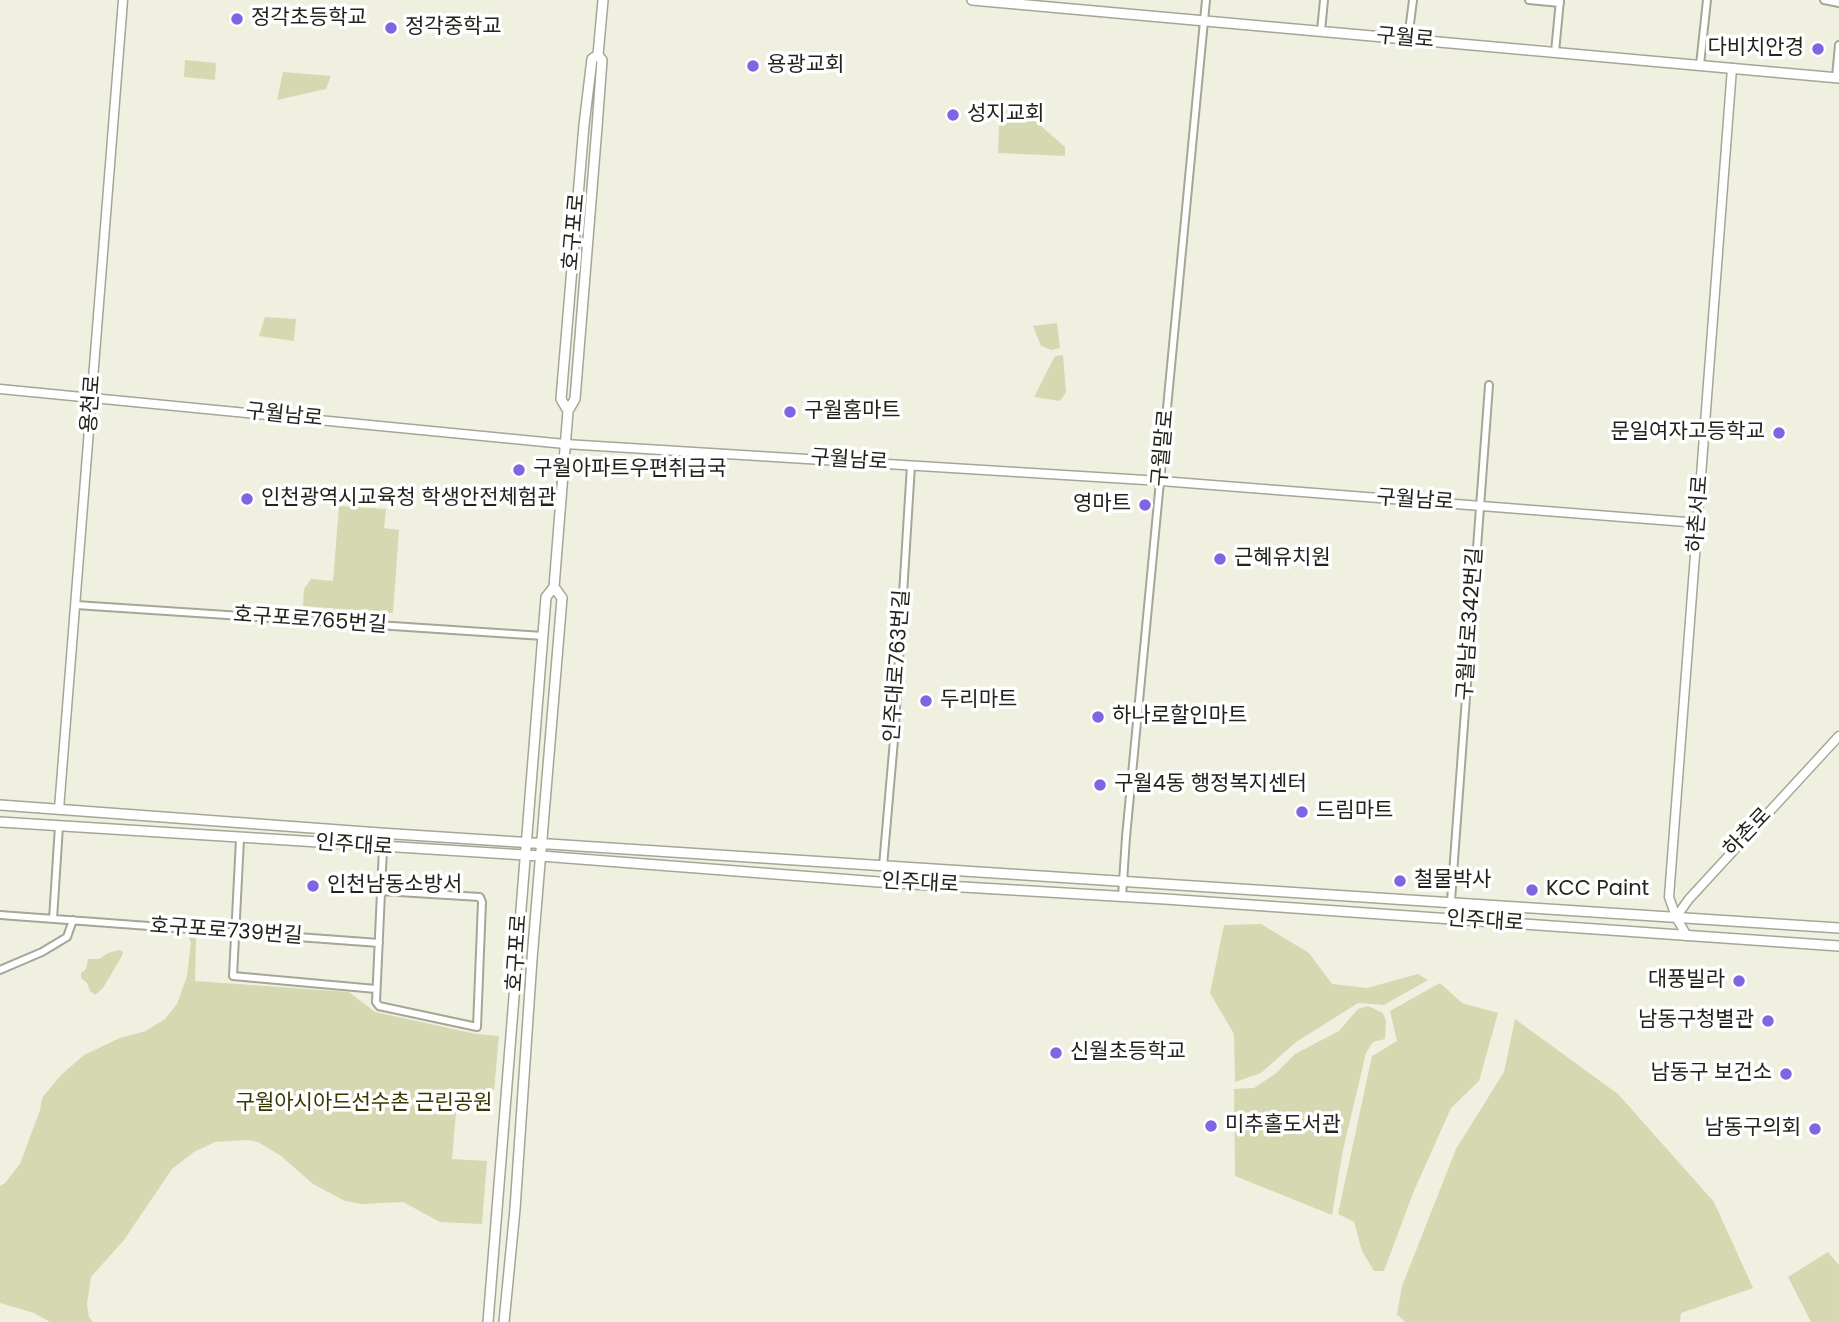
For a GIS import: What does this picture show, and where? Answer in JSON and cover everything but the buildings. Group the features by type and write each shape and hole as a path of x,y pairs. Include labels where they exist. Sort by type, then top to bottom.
{"main road":[{"name":"호구포로","path":"488,1322 546,597 554,587 568,411 575,399 602,60 598,55 603,0"},
{"name":"구월로","path":"972,0 1837,77"},
{"name":"호구포로","path":"568,411 561,399 584,125 592,59 598,55"},
{"name":"호구포로","path":"504,1322 562,598 554,587"},
{"name":"인주대로","path":"0,806 1839,928"},
{"name":"인주대로","path":"0,822 541,856 879,882 1839,946"}],"street":[{"name":"용천로","path":"59,809 123,0"},
{"name":"구월말로","path":"1122,897 1125,837 1206,0"},
{"path":"1321,31 1324,0"},
{"path":"1409,39 1413,0"},
{"path":"1529,0 1560,2 1555,52"},
{"path":"1700,65 1707,0"},
{"path":"1824,0 1839,3"},
{"path":"1837,77 1839,45"},
{"name":"하촌서로","path":"1676,916 1669,897 1732,68"},
{"name":"구월남로342번길","path":"1451,901 1489,385"},
{"name":"구월남로","path":"0,389 565,444 1161,481 1699,523"},
{"name":"인주대로763번길","path":"883,866 894,740 911,465"},
{"name":"호구포로765번길","path":"76,605 543,636"},
{"name":"하촌로","path":"1676,916 1716,868 1839,736"},
{"path":"53,919 59,826"},
{"path":"240,839 233,976 376,989"},
{"path":"382,891 480,897 482,902 477,1027 379,1006 376,1002 383,848"},
{"name":"호구포로739번길","path":"0,915 379,943"},
{"path":"1676,916 1687,936"},
{"path":"0,970 43,953 67,937 73,920"}],"green space":[{"path":"185,60 216,63 215,80 184,77"},
{"path":"283,72 331,76 326,89 277,100"},
{"path":"1000,104 1017,105 1065,147 1065,156 998,153"},
{"path":"265,317 296,319 294,341 259,336"},
{"path":"1057,323 1060,348 1051,350 1041,346 1033,326"},
{"path":"1063,355 1066,392 1060,401 1034,397 1055,356"},
{"path":"339,506 386,509 384,528 399,530 393,613 303,606 304,589 311,579 333,581"},
{"path":"1261,924 1309,953 1332,984 1367,988 1418,974 1428,980 1384,1005 1358,1003 1296,1042 1261,1073 1235,1082 1234,1034 1210,993 1224,925"},
{"name":"구월아시아드선수촌 근린공원","path":"187,935 196,936 195,981 349,992 375,1012 476,1034 499,1036 494,1091 458,1089 452,1159 487,1161 482,1224 440,1222 403,1202 362,1204 345,1201 313,1184 281,1156 258,1142 215,1142 194,1152 172,1169 124,1240 91,1277 87,1304 89,1317 93,1322 50,1322 34,1313 0,1303 0,1186 20,1164 42,1098 61,1075 84,1055 120,1038 146,1031 165,1019 177,1004 187,976 191,942"},
{"path":"120,950 123,952 122,956 103,988 95,995 81,978 88,959 99,959"},
{"path":"1440,983 1462,1003 1498,1013 1479,1081 1451,1108 1413,1193 1384,1271 1374,1271 1362,1251 1354,1222 1338,1214 1372,1056 1397,1041 1390,1011"},
{"path":"1368,1006 1383,1013 1386,1021 1385,1039 1373,1042 1366,1053 1343,1150 1332,1215 1235,1176 1234,1089 1254,1088 1275,1074 1295,1054 1339,1031 1358,1009"},
{"path":"1515,1019 1618,1094 1714,1202 1753,1288 1681,1313 1680,1322 1405,1322 1397,1314 1402,1286 1456,1149 1504,1072"},
{"path":"1828,1252 1839,1265 1839,1322 1811,1322 1788,1277"}],"place":[{"name":"정각초등학교","path":"237,19"},
{"name":"정각중학교","path":"391,28"},
{"name":"다비치안경","path":"1818,49"},
{"name":"용광교회","path":"753,66"},
{"name":"성지교회","path":"953,115"},
{"name":"구월홈마트","path":"790,412"},
{"name":"문일여자고등학교","path":"1779,433"},
{"name":"구월아파트우편취급국","path":"519,470"},
{"name":"인천광역시교육청 학생안전체험관","path":"247,499"},
{"name":"영마트","path":"1145,505"},
{"name":"근혜유치원","path":"1220,559"},
{"name":"두리마트","path":"926,701"},
{"name":"하나로할인마트","path":"1098,717"},
{"name":"구월4동 행정복지센터","path":"1100,785"},
{"name":"드림마트","path":"1302,812"},
{"name":"철물박사","path":"1400,881"},
{"name":"인천남동소방서","path":"313,886"},
{"name":"KCC Paint","path":"1532,890"},
{"name":"대풍빌라","path":"1739,981"},
{"name":"남동구청별관","path":"1768,1021"},
{"name":"신월초등학교","path":"1056,1053"},
{"name":"남동구 보건소","path":"1786,1074"},
{"name":"미추홀도서관","path":"1211,1126"},
{"name":"남동구의회","path":"1815,1129"}]}
